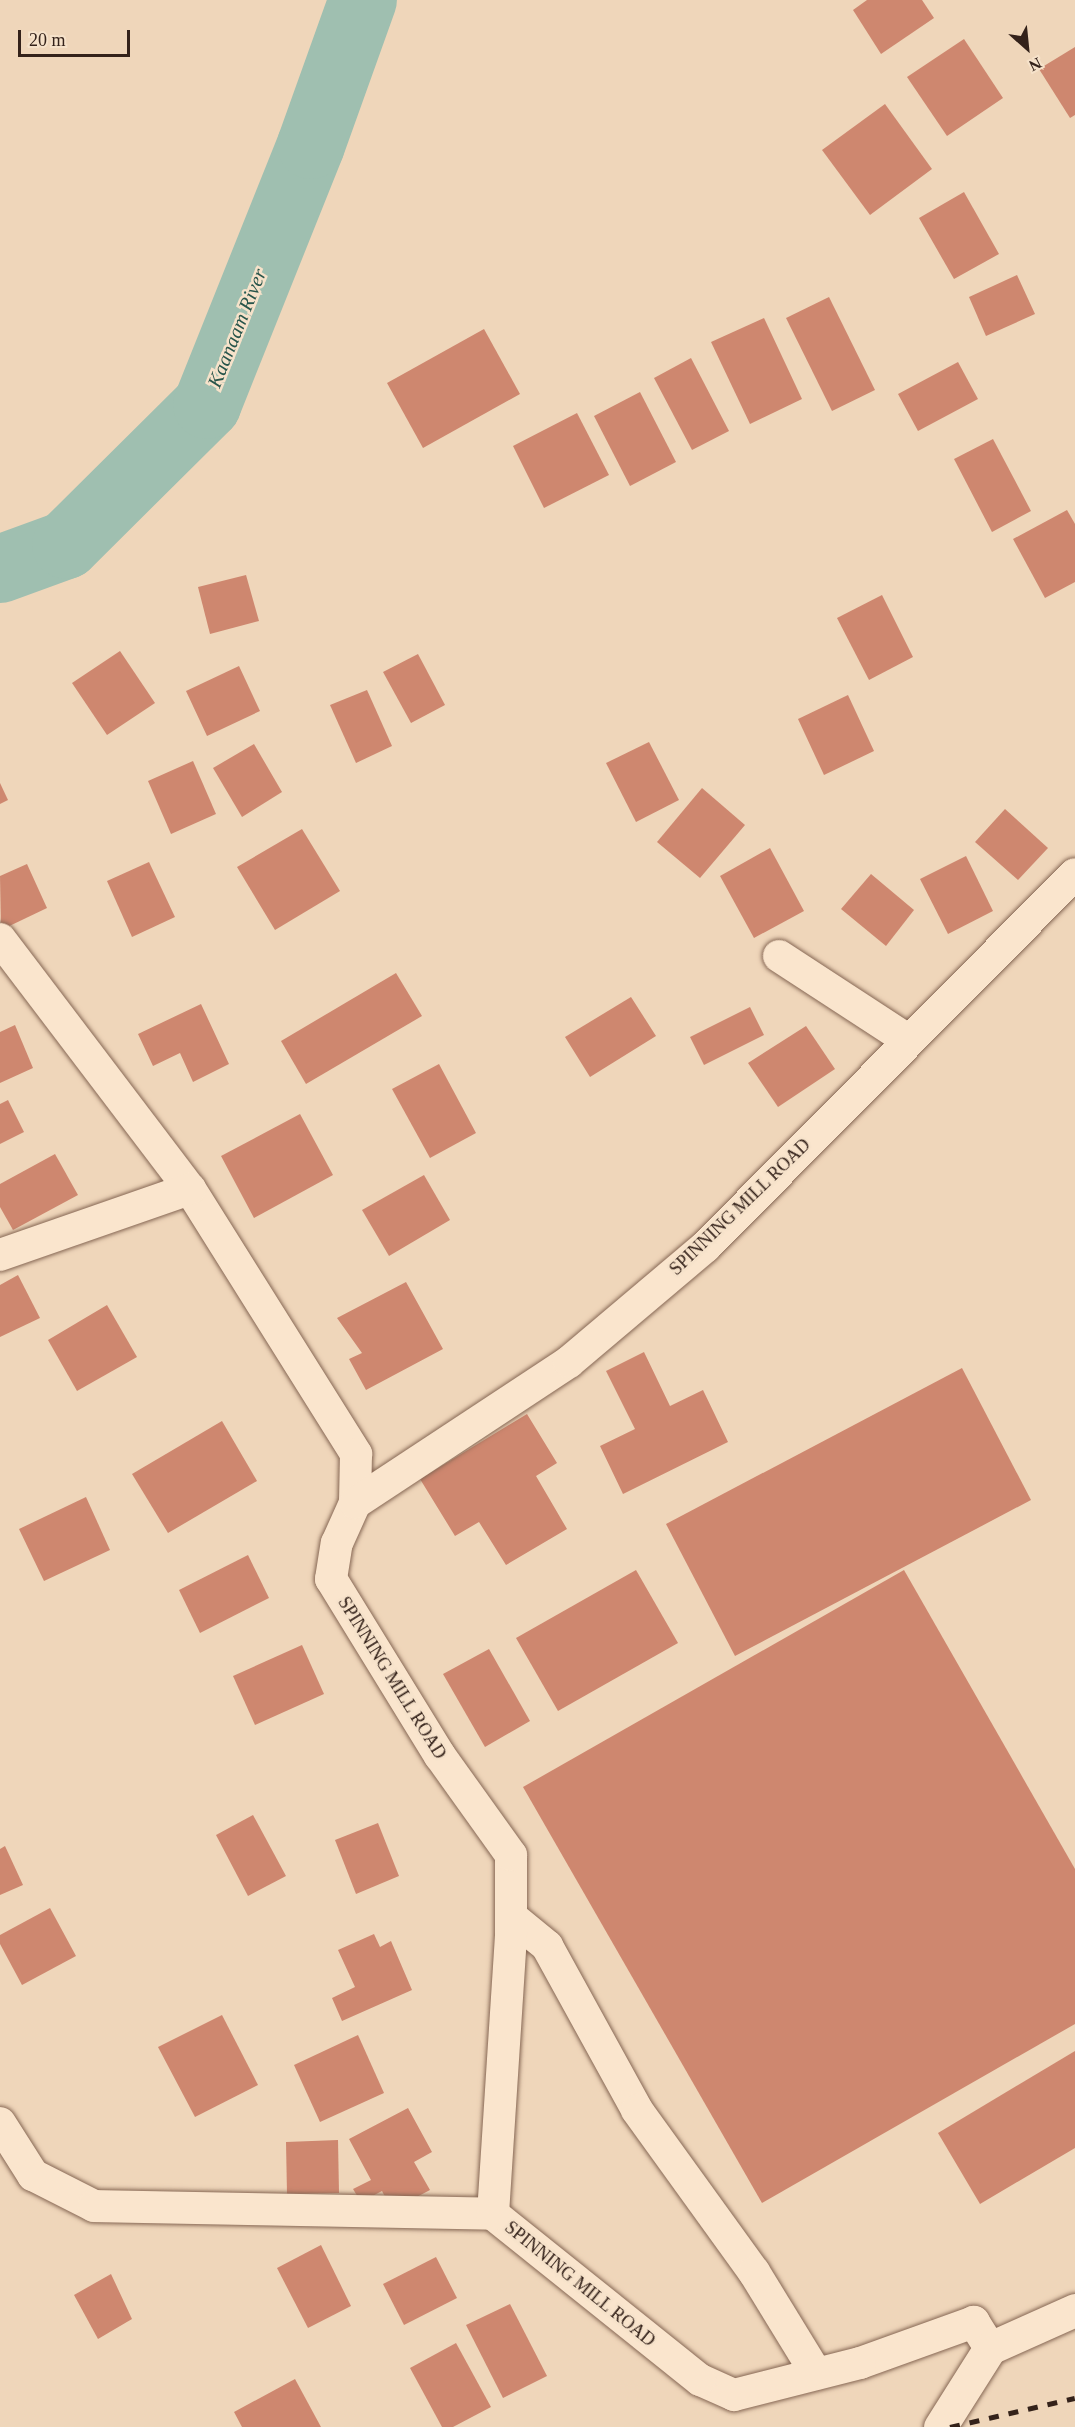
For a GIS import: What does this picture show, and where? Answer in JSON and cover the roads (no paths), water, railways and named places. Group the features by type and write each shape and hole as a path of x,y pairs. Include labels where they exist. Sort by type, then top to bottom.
{"street":[{"name":"SPINNING MILL ROAD","path":"990,2348 974,2322 816,2373 734,2395 700,2380 493,2214 511,1933 511,1856 440,1756 331,1579 337,1543 355,1503 569,1362 705,1247 1075,874"},
{"path":"0,939 190,1189 356,1454 355,1503"},
{"path":"779,956 908,1040"},
{"path":"0,1255 190,1189"},
{"path":"511,1933 514,1919 547,1946 638,2110 754,2272 816,2373"},
{"path":"0,2123 33,2175 94,2206 493,2214"},
{"path":"940,2427 990,2348 1075,2310"}],"waterway":[{"name":"Kaanaam River","path":"0,569 66,545 207,405 311,145 363,0"}],"railway":[{"path":"950,2427 1075,2398"}]}
